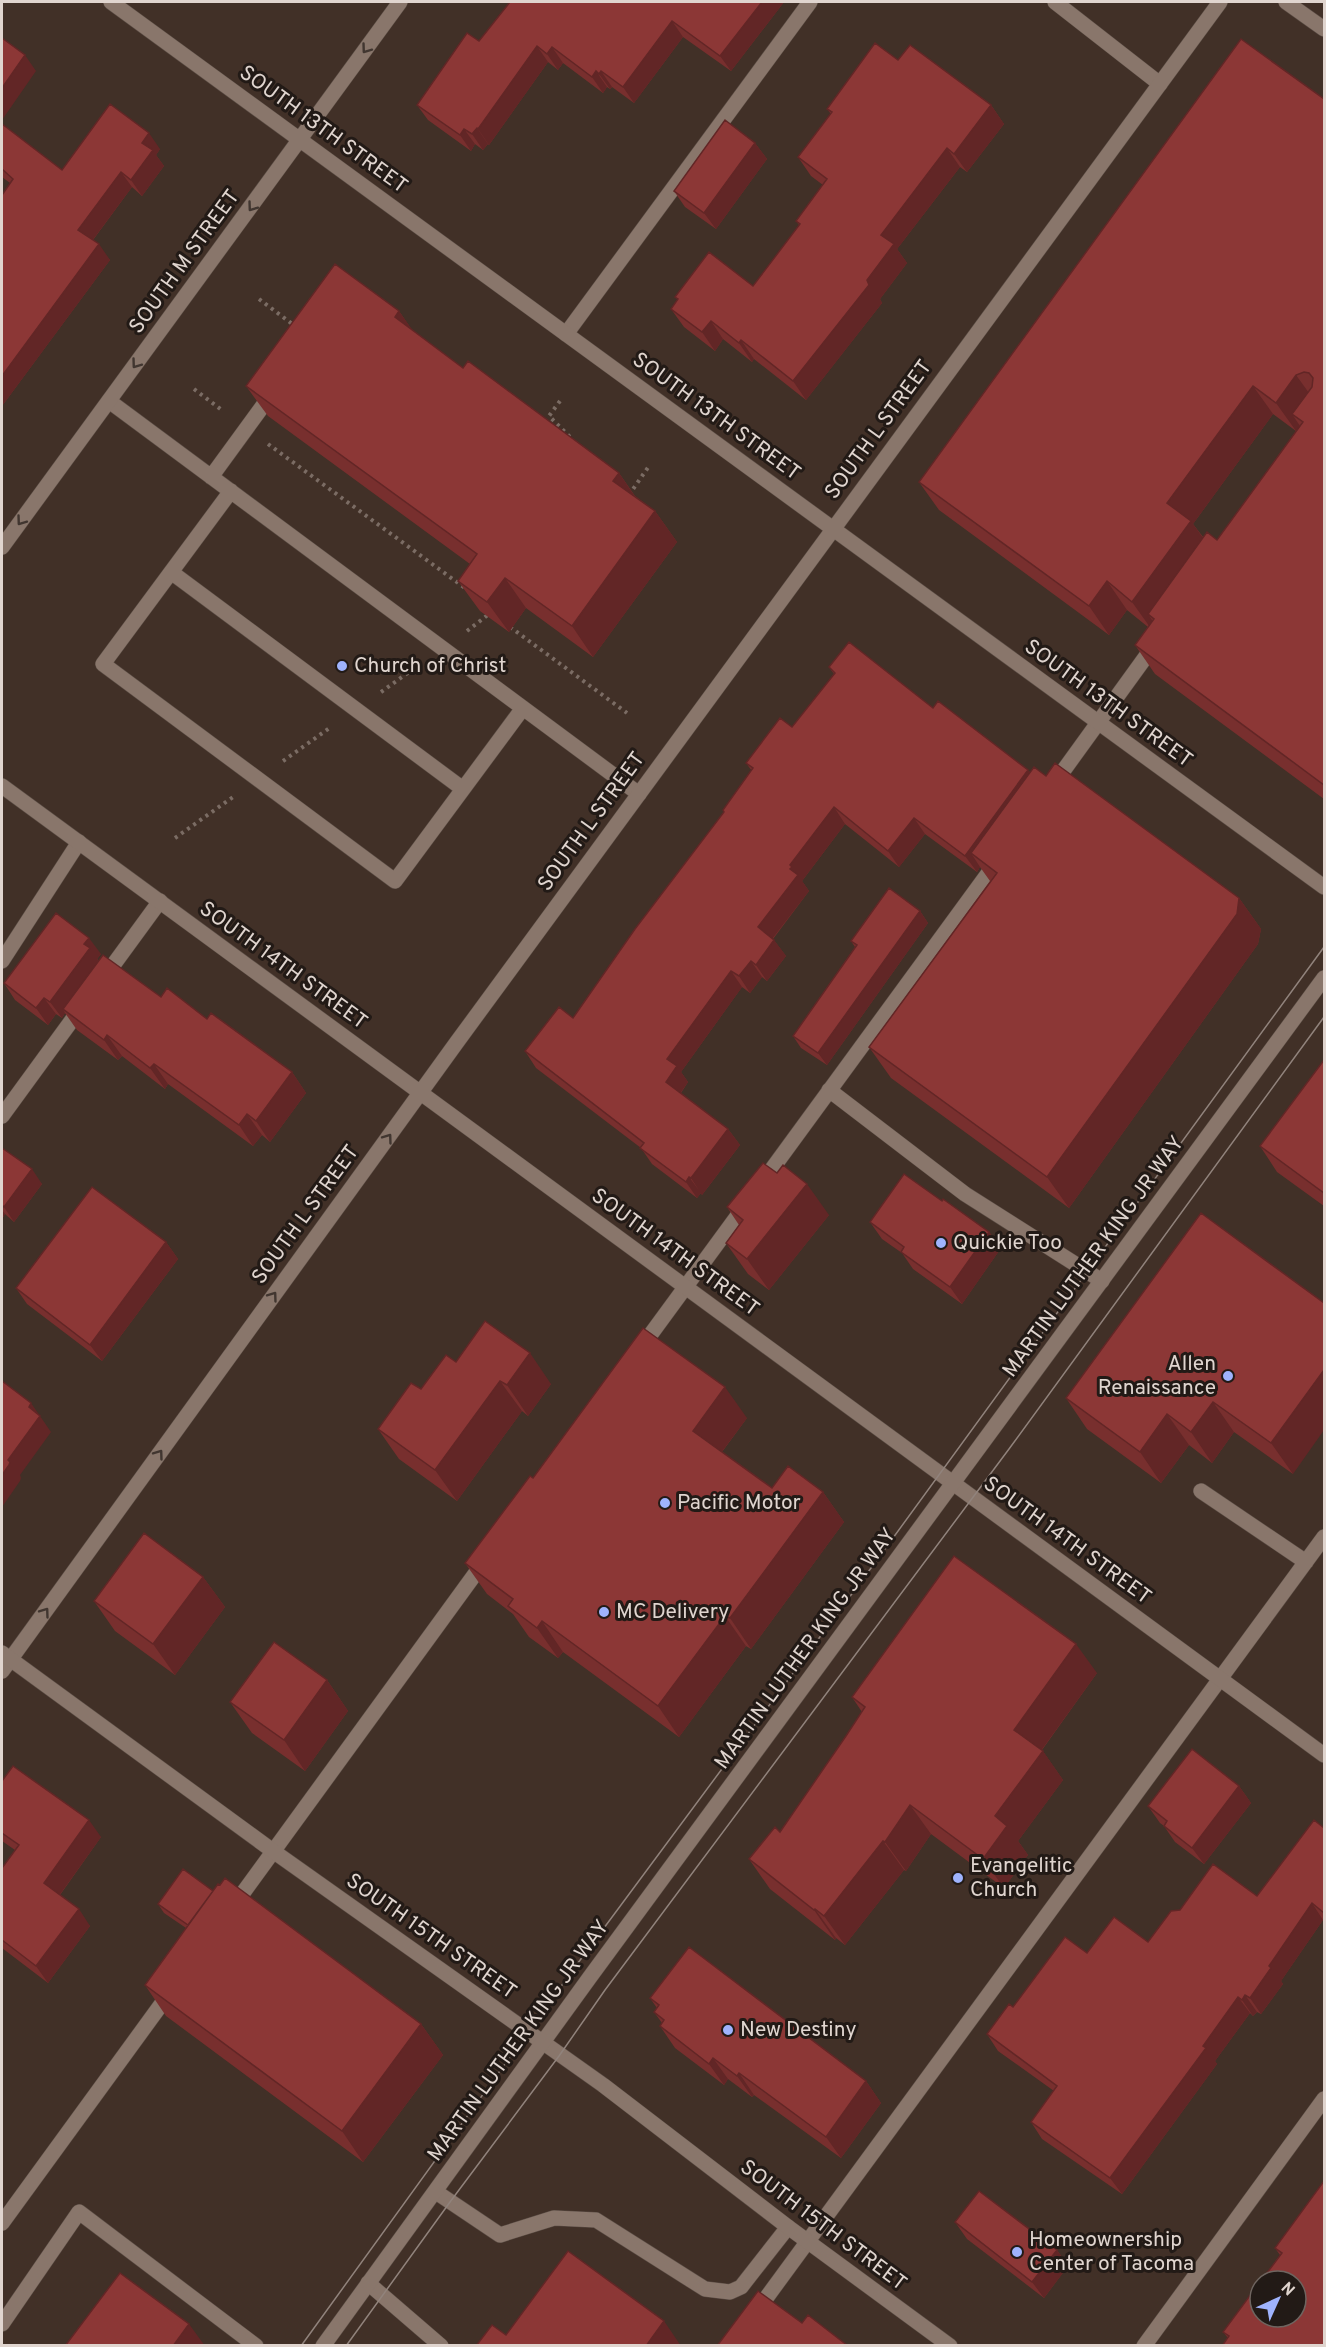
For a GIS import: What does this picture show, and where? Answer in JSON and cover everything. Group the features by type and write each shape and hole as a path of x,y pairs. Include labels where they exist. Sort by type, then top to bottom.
{"street":[{"name":"SOUTH 13TH STREET","path":"111,2 1324,887"},
{"name":"SOUTH M STREET","path":"2,547 400,2"},
{"path":"566,334 810,2"},
{"path":"1055,2 1160,84"},
{"name":"SOUTH L STREET","path":"4,1661 1220,2"},
{"path":"1286,2 1324,29"},
{"path":"211,477 279,383"},
{"path":"109,401 639,794"},
{"path":"231,491 103,664 148,698 395,881 523,708"},
{"path":"171,572 463,789"},
{"path":"1044,798 1167,628"},
{"name":"SOUTH 14TH STREET","path":"2,786 1324,1755"},
{"path":"2,960 79,842"},
{"path":"633,1359 1009,845"},
{"path":"2,1116 160,902"},
{"name":"MARTIN LUTHER KING JR WAY","path":"323,2346 1324,978"},
{"path":"829,1090 965,1194 1102,1281"},
{"path":"1201,1491 1306,1562"},
{"path":"731,2346 1324,1537"},
{"path":"225,1917 497,1544"},
{"name":"SOUTH 15TH STREET","path":"4,1661 603,2085 806,2241 950,2346"},
{"path":"2,2223 183,1974"},
{"path":"1144,2346 1324,2099"},
{"path":"436,2192 500,2235 554,2218 596,2220 705,2289 730,2292 741,2287 788,2227"},
{"path":"2,2324 79,2212 256,2346"},
{"path":"368,2283 441,2346"}],"path":[{"path":"259,299 303,332"},
{"path":"194,389 471,594"},
{"path":"560,401 549,416 581,448"},
{"path":"621,488 629,496 649,466"},
{"path":"484,607 491,613"},
{"path":"509,626 627,713"}],"building":[{"path":"510,2 762,2 720,56 672,21 623,87 601,71 599,74 596,71 592,77 552,47 547,54 537,46 478,129 472,134 464,129 460,135 417,105 467,33 479,41"},
{"path":"2,38 25,55 2,88"},
{"path":"1241,39 1324,99 1324,785 1135,645 1154,619 1148,614 1207,532 1217,540 1303,422 1292,414 1312,387 1313,378 1309,373 1296,375 1276,403 1253,386 1167,503 1191,521 1132,602 1107,581 1089,606 919,482"},
{"path":"875,43 898,60 910,45 991,105 954,154 947,148 881,235 894,244 867,280 869,285 793,381 741,340 739,343 711,321 702,332 671,309 678,299 675,297 709,252 753,286 800,224 796,221 827,179 798,157 832,112 827,109"},
{"path":"110,104 149,133 142,143 153,150 131,180 121,172 78,230 99,244 2,376 2,195 13,179 2,169 2,124 62,170"},
{"path":"725,120 755,143 704,213 674,191"},
{"path":"335,264 399,311 395,317 463,368 468,361 619,473 613,481 655,511 572,626 505,578 487,602 458,581 477,554 246,386"},
{"path":"849,642 933,708 938,701 1028,770 965,856 914,818 888,851 834,807 790,865 792,867 790,869 798,875 758,927 774,940 756,965 751,961 739,976 731,971 667,1059 677,1066 666,1082 728,1129 686,1182 640,1148 644,1143 525,1051 559,1007 573,1018 635,929 724,812 723,810 753,768 746,763 780,718 792,727 835,673 829,667"},
{"path":"1055,763 1239,898 1237,914 1047,1177 869,1047 997,873 971,853 1034,767 1046,776"},
{"path":"889,888 920,911 818,1053 793,1036 857,945 851,941"},
{"path":"56,913 89,938 84,944 90,948 50,1002 44,998 36,1008 4,983"},
{"path":"103,955 161,997 167,988 207,1019 211,1013 292,1072 256,1121 247,1114 239,1125 154,1064 150,1068 107,1035 104,1040 63,1009"},
{"path":"1324,1060 1324,1193 1260,1146"},
{"path":"2,1148 32,1169 4,1207 2,1205"},
{"path":"763,1163 777,1173 783,1165 807,1184 747,1259 726,1243 743,1220 727,1207"},
{"name":"Quickie Too","path":"904,1174 989,1232 950,1287 901,1252 904,1247 870,1222"},
{"path":"92,1187 166,1242 90,1345 16,1288"},
{"name":"Allen Renaissance","path":"1201,1213 1324,1303 1324,1370 1271,1443 1213,1402 1191,1432 1167,1414 1140,1452 1066,1398"},
{"path":"485,1321 530,1353 507,1385 500,1381 435,1470 378,1429 411,1383 421,1389 446,1355 456,1362"},
{"path":"643,1328 725,1387 693,1431 772,1488 788,1466 823,1492 730,1618 725,1616 658,1706 542,1621 537,1628 508,1606 513,1599 465,1563 530,1476 533,1478"},
{"path":"2,1381 31,1403 29,1407 40,1416 8,1460 9,1465 2,1475"},
{"path":"144,1533 203,1577 153,1644 94,1601"},
{"path":"954,1556 1076,1644 1014,1730 1043,1751 995,1816 1007,1826 983,1859 910,1805 885,1842 883,1841 824,1916 749,1859 775,1827 780,1832 846,1736 865,1707 852,1697"},
{"path":"274,1642 327,1680 284,1740 230,1702"},
{"path":"1192,1749 1239,1786 1192,1848 1164,1826 1167,1821 1148,1806"},
{"path":"13,1766 89,1820 44,1883 79,1909 36,1966 2,1940 2,1868 19,1845 2,1833 2,1781"},
{"path":"1314,1820 1324,1828 1324,1913 1312,1903 1250,1998 1245,1995 1242,2000 1238,1997 1203,2046 1206,2048 1110,2178 1031,2122 1057,2086 987,2034 1009,2004 1013,2007 1065,1937 1087,1953 1114,1917 1148,1942 1171,1911 1180,1910 1213,1864 1257,1896"},
{"path":"183,1869 213,1891 188,1925 158,1904"},
{"path":"225,1878 421,2024 342,2131 145,1985 218,1884 220,1885"},
{"path":"689,1947 866,2081 826,2137 739,2073 737,2076 713,2058 709,2064 660,2026 664,2020 654,2012 659,2005 650,1998"},
{"path":"1324,2181 1324,2346 1222,2346 1229,2336 1223,2332 1248,2298 1248,2329 1308,2329 1308,2269 1270,2269 1282,2253 1275,2248"},
{"name":"Homeownership Center of Tacoma","path":"979,2191 1057,2250 1032,2282 955,2222"},
{"path":"568,2251 664,2321 646,2346 476,2346 492,2325 506,2335"},
{"path":"120,2273 189,2324 173,2346 65,2346"},
{"path":"758,2291 802,2323 808,2315 848,2346 717,2346"}],"tram line":[{"path":"301,2346 575,1967 874,1564 1324,947"},
{"path":"346,2346 605,1990 1009,1449 1324,1017"}],"place":[{"name":"Church of Christ","path":"342,666"},
{"name":"Quickie Too","path":"941,1243"},
{"name":"Allen Renaissance","path":"1228,1376"},
{"name":"Pacific Motor","path":"665,1503"},
{"name":"MC Delivery","path":"604,1612"},
{"name":"Evangelitic Church","path":"958,1878"},
{"name":"New Destiny","path":"728,2030"},
{"name":"Homeownership Center of Tacoma","path":"1017,2252"}]}
